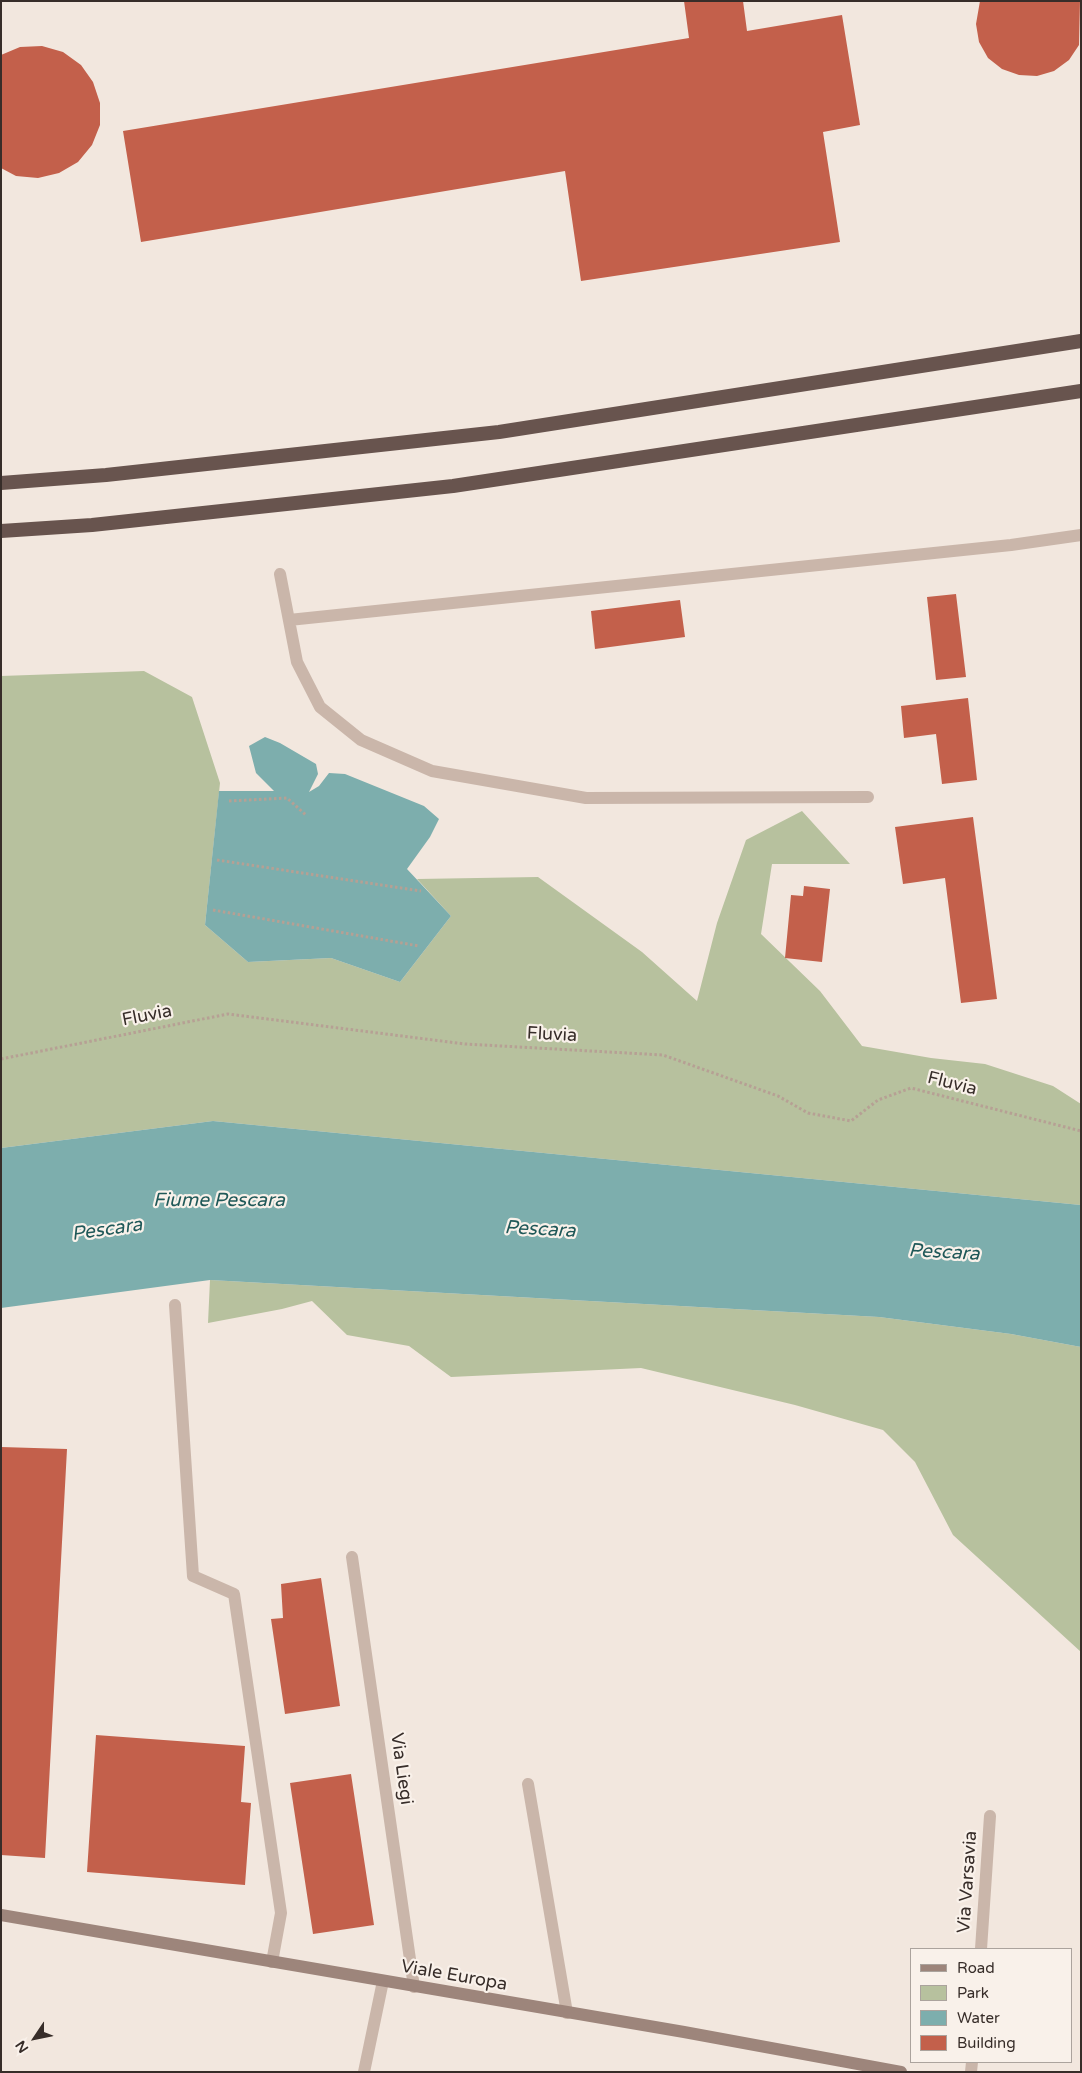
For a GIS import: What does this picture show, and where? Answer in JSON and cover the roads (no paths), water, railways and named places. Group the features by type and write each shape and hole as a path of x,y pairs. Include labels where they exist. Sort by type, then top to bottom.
{"highway":[{"path":"1,483 115,474 499,432 1081,340"},
{"path":"1,530 92,525 453,486 1081,391"}],"main road":[{"name":"Viale Europa","path":"1,1915 901,2072"}],"street":[{"path":"289,620 1011,545 1081,535"},
{"path":"280,574 297,662 320,707 361,740 432,771 586,798 868,796"},
{"path":"175,1305 193,1576 234,1594 281,1913 272,1962"},
{"name":"Via Liegi","path":"352,1557 414,1987"},
{"path":"528,1784 567,2013"},
{"name":"Via Varsavia","path":"981,1948 990,1816"},
{"path":"364,2072 383,1981"}],"water":[{"path":"265,737 280,743 316,764 318,774 309,792 319,786 329,773 345,774 424,806 439,819 430,837 407,869 451,916 400,982 331,958 248,962 205,925 219,791 274,791 256,773 249,746"},
{"name":"Fiume Pescara","path":"213,1121 1081,1205 1081,1347 1011,1334 879,1317 210,1280 1,1308 1,1148"}],"water label":[{"name":"Pescara","path":"107,1230"},
{"name":"Pescara","path":"540,1230"},
{"name":"Pescara","path":"944,1253"}]}
